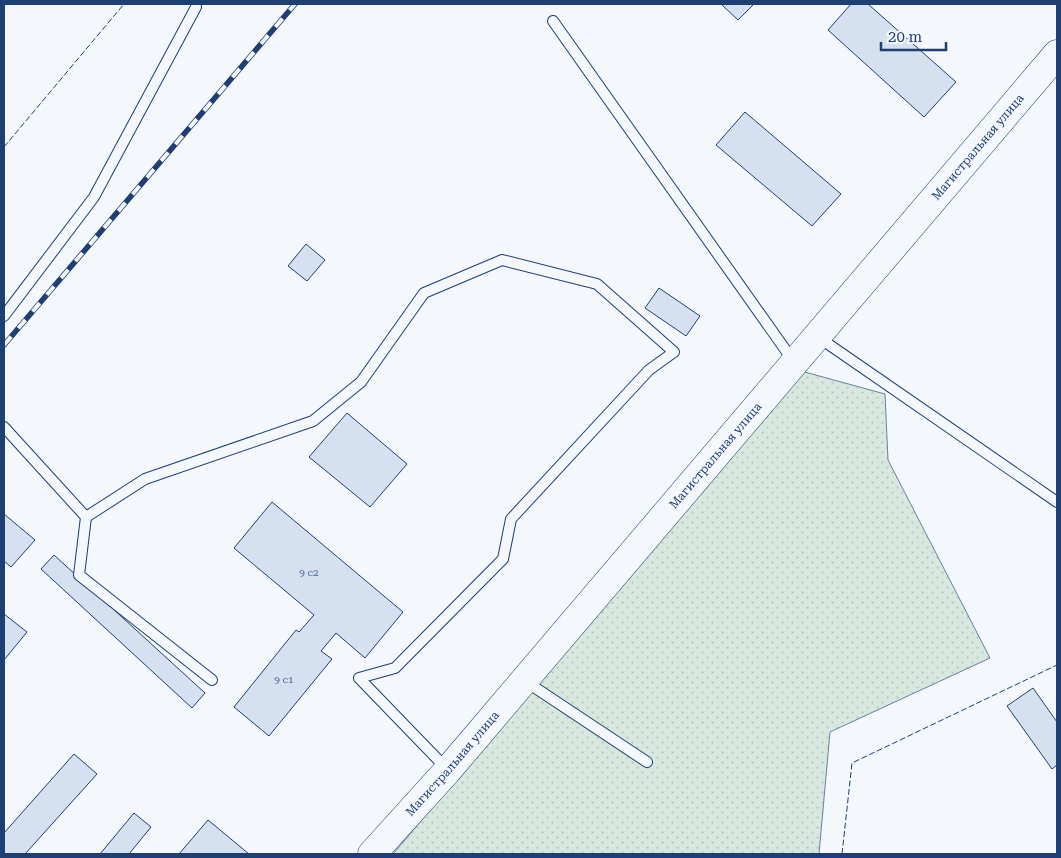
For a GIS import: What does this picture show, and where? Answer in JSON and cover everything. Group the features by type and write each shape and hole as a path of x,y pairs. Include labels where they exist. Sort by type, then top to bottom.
{"main road":[{"name":"Магистральная улица","path":"372,854 448,770 1057,54"}],"lane":[{"path":"4,316 94,197 196,7"},
{"path":"554,21 794,363"},
{"path":"86,517 145,479 313,421 361,382 424,293 502,260 597,284 674,352 649,370 511,519 503,559 395,668 359,678 448,770"},
{"path":"817,337 1057,502"},
{"path":"4,427 86,517 79,574 212,680"},
{"path":"524,680 647,762"}],"shaded area":[{"path":"801,371 885,394 888,460 990,658 830,732 819,854 393,854"}],"building":[{"path":"721,4 752,4 753,5 738,20"},
{"path":"851,4 868,4 956,82 924,117 828,30"},
{"path":"745,112 841,194 812,226 716,145"},
{"path":"306,244 325,260 307,281 288,266"},
{"path":"659,288 700,316 686,336 645,308"},
{"path":"347,413 407,464 370,507 309,457"},
{"path":"272,502 403,612 365,658 336,633 321,651 332,659 269,736 234,707 296,630 299,632 314,615 234,548"},
{"path":"4,514 35,540 11,567 4,561"},
{"path":"54,555 205,693 192,708 41,569"},
{"path":"4,614 27,632 4,660"},
{"path":"1033,688 1057,722 1057,765 1052,769 1007,706"},
{"path":"74,754 97,774 25,854 4,854 4,833"},
{"path":"134,813 151,827 129,854 100,854"},
{"path":"208,820 249,854 179,854"}],"railway":[{"path":"4,345 295,4"}],"fence":[{"path":"4,147 124,4"},
{"path":"842,854 852,763 1057,665"}]}
